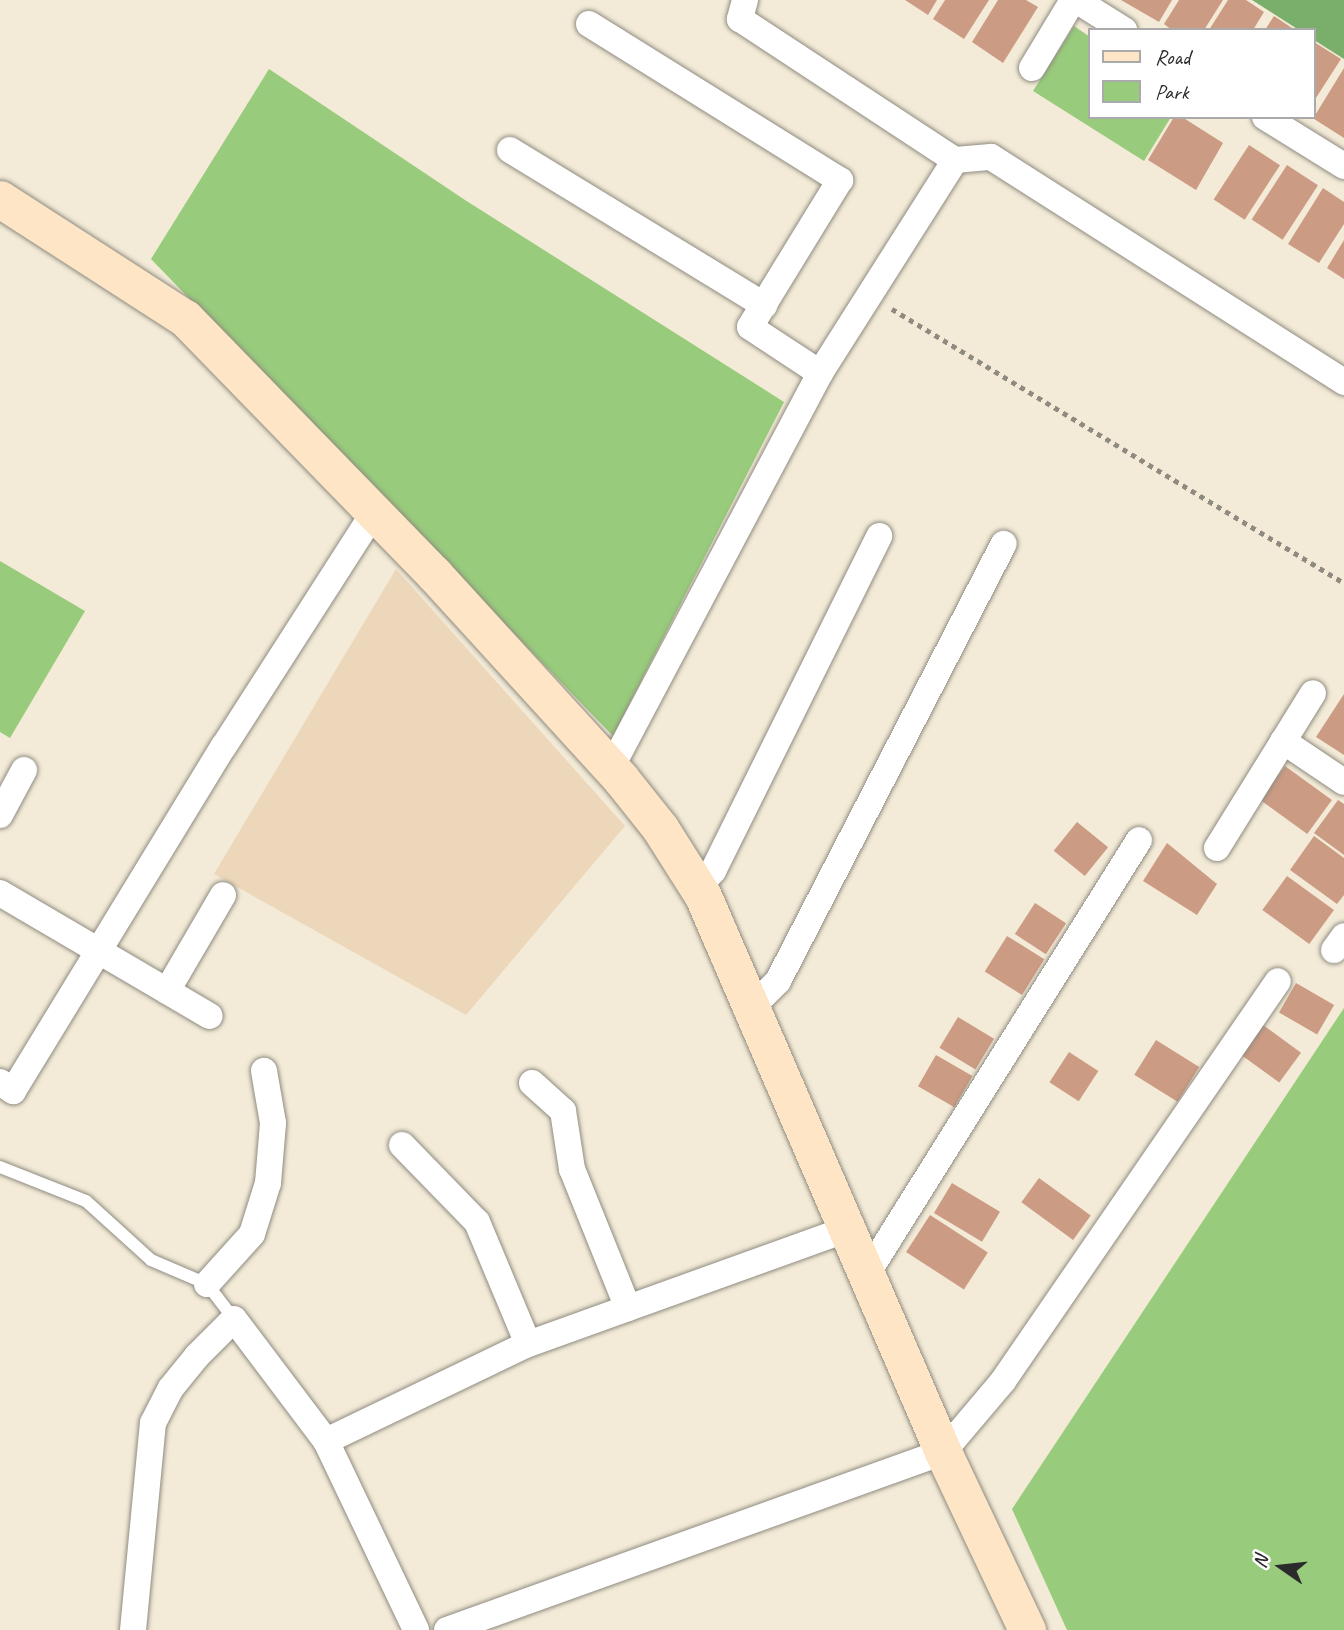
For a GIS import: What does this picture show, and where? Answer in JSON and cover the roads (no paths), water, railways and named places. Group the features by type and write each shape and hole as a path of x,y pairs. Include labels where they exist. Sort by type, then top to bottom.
{"street":[{"path":"745,0 740,19 955,160 991,157 1344,382"},
{"path":"1032,68 1074,0 1121,28"},
{"path":"589,24 840,180 750,327 820,373"},
{"path":"1268,119 1344,166"},
{"path":"510,150 764,305"},
{"path":"611,768 820,373 955,160"},
{"path":"0,199 185,318 374,512 611,768 660,828 698,887 845,1230 867,1274 1021,1628"},
{"path":"0,1082 13,1091 374,512"},
{"path":"698,887 713,871 880,536"},
{"path":"751,1008 778,981 1004,544"},
{"path":"1217,848 1313,693"},
{"path":"1283,741 1344,782"},
{"path":"0,815 24,770"},
{"path":"867,1274 1139,840"},
{"path":"0,893 210,1017"},
{"path":"167,991 223,895"},
{"path":"447,1630 943,1452 1003,1381 1278,981"},
{"path":"207,1284 252,1234 268,1183 274,1123 264,1071"},
{"path":"532,1083 563,1111 572,1168 628,1308"},
{"path":"402,1145 477,1222 528,1344"},
{"path":"326,1441 528,1344 845,1230"},
{"path":"133,1630 153,1423 172,1388 197,1356 234,1319 326,1441 416,1630"}],"lane":[{"path":"0,1167 86,1200 151,1260 207,1284 234,1319"}]}
